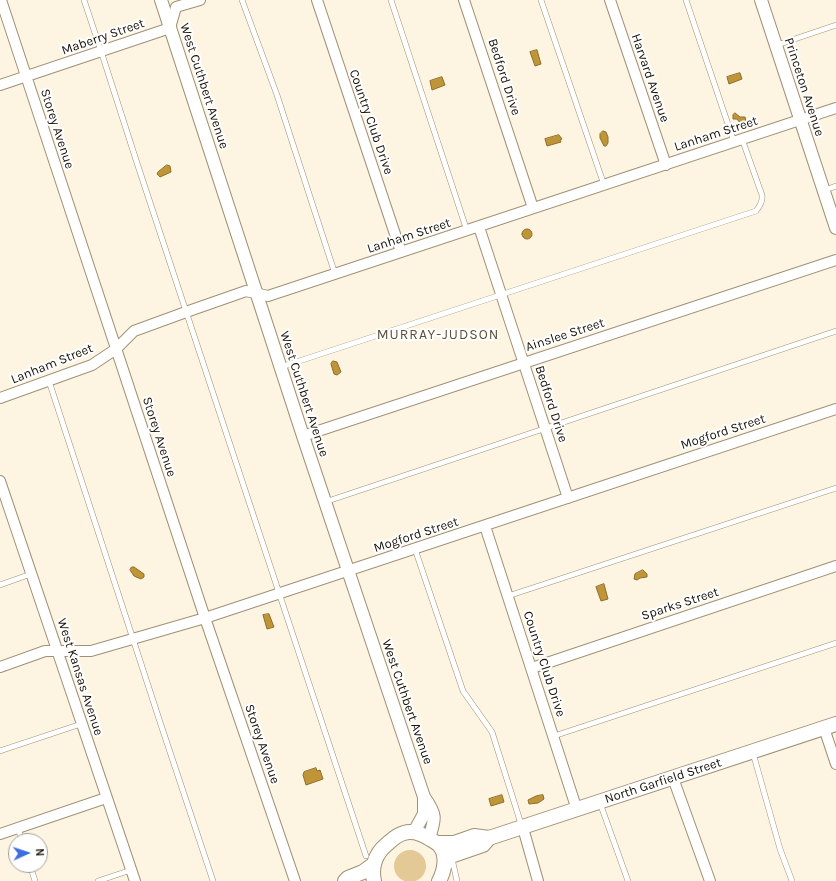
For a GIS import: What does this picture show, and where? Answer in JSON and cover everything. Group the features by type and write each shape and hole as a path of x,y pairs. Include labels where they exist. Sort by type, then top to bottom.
{"main road":[{"name":"North Garfield Street","path":"489,838 830,726"},
{"path":"345,881 348,878 363,872 370,860 376,857 381,849 396,836 404,832 414,832 433,841 441,848 448,865"},
{"path":"433,841 454,843 474,836 489,838"},
{"path":"439,881 451,856 483,845 489,838"},
{"path":"370,860 374,881"}],"street":[{"name":"Storey Avenue","path":"1,0 116,349 295,881"},
{"name":"West Cuthbert Avenue","path":"160,0 303,436 424,797 433,810 433,841"},
{"path":"170,28 176,7 200,0"},
{"name":"Country Club Drive","path":"317,0 401,252"},
{"name":"Bedford Drive","path":"464,0 533,208"},
{"name":"Harvard Avenue","path":"610,0 666,165"},
{"name":"Princeton Avenue","path":"761,0 836,228"},
{"name":"Maberry Street","path":"0,85 170,28"},
{"name":"Lanham Street","path":"0,398 92,365 116,349 134,332 186,312 246,292 268,296 836,108"},
{"name":"Bedford Drive","path":"480,227 568,498"},
{"name":"Ainslee Street","path":"303,436 836,260"},
{"name":"Mogford Street","path":"0,667 45,651 91,651 206,618 836,409"},
{"name":"West Kansas Avenue","path":"0,481 4,504 31,574 58,651 135,881"},
{"name":"Country Club Drive","path":"485,526 578,810"},
{"name":"Sparks Street","path":"532,668 836,566"},
{"path":"830,726 836,764"},
{"path":"673,778 710,881"},
{"name":"West Cuthbert Avenue","path":"414,832 424,814 424,797"},
{"path":"0,834 106,798"},
{"path":"523,828 538,881"}],"lane":[{"path":"84,0 102,51 186,312 370,860"},
{"path":"242,0 277,95 335,274"},
{"path":"391,0 467,231"},
{"path":"542,0 604,185"},
{"path":"281,367 756,211 760,206 762,195 738,140 686,0"},
{"path":"776,46 836,25"},
{"path":"824,191 836,186"},
{"path":"325,502 836,331"},
{"path":"50,381 213,881"},
{"path":"508,596 836,488"},
{"path":"415,549 463,691 492,732 523,828"},
{"path":"0,585 31,574"},
{"path":"554,736 836,643"},
{"path":"0,751 82,724"},
{"path":"752,752 780,849 792,881"},
{"path":"600,802 628,881"},
{"path":"18,828 20,833"},
{"path":"448,865 457,881"},
{"path":"100,881 131,870"}],"shaded area":[{"path":"537,50 541,64 535,66 530,52"},
{"path":"740,73 742,79 729,84 727,77"},
{"path":"442,77 445,85 432,90 430,81"},
{"path":"735,113 740,117 745,117 746,121 741,124 737,119 733,119 733,115"},
{"path":"603,131 606,132 608,137 608,143 606,146 604,146 600,138 600,134"},
{"path":"559,135 562,139 560,140 561,142 547,146 545,139"},
{"path":"167,165 170,166 171,172 160,177 157,174 158,172"},
{"path":"525,229 529,229 531,230 531,238 525,239 522,236 522,232"},
{"path":"333,361 337,362 341,372 337,375 334,374 331,364"},
{"path":"132,567 144,574 144,577 141,579 134,576 130,570"},
{"path":"643,570 647,574 647,577 637,580 634,579 635,574"},
{"path":"604,584 608,599 601,601 596,587"},
{"path":"269,614 274,627 267,629 263,615"},
{"path":"316,768 317,771 320,770 323,779 306,785 303,775 304,772"},
{"path":"502,795 504,802 491,806 489,799"},
{"path":"543,795 544,799 538,803 529,804 528,800 536,796"},
{"path":"410,850 419,853 423,857 426,866 423,875 419,879 410,882 401,879 397,875 394,866 397,857 401,853"}],"district":[{"name":"MURRAY-JUDSON","path":"438,335"}]}
